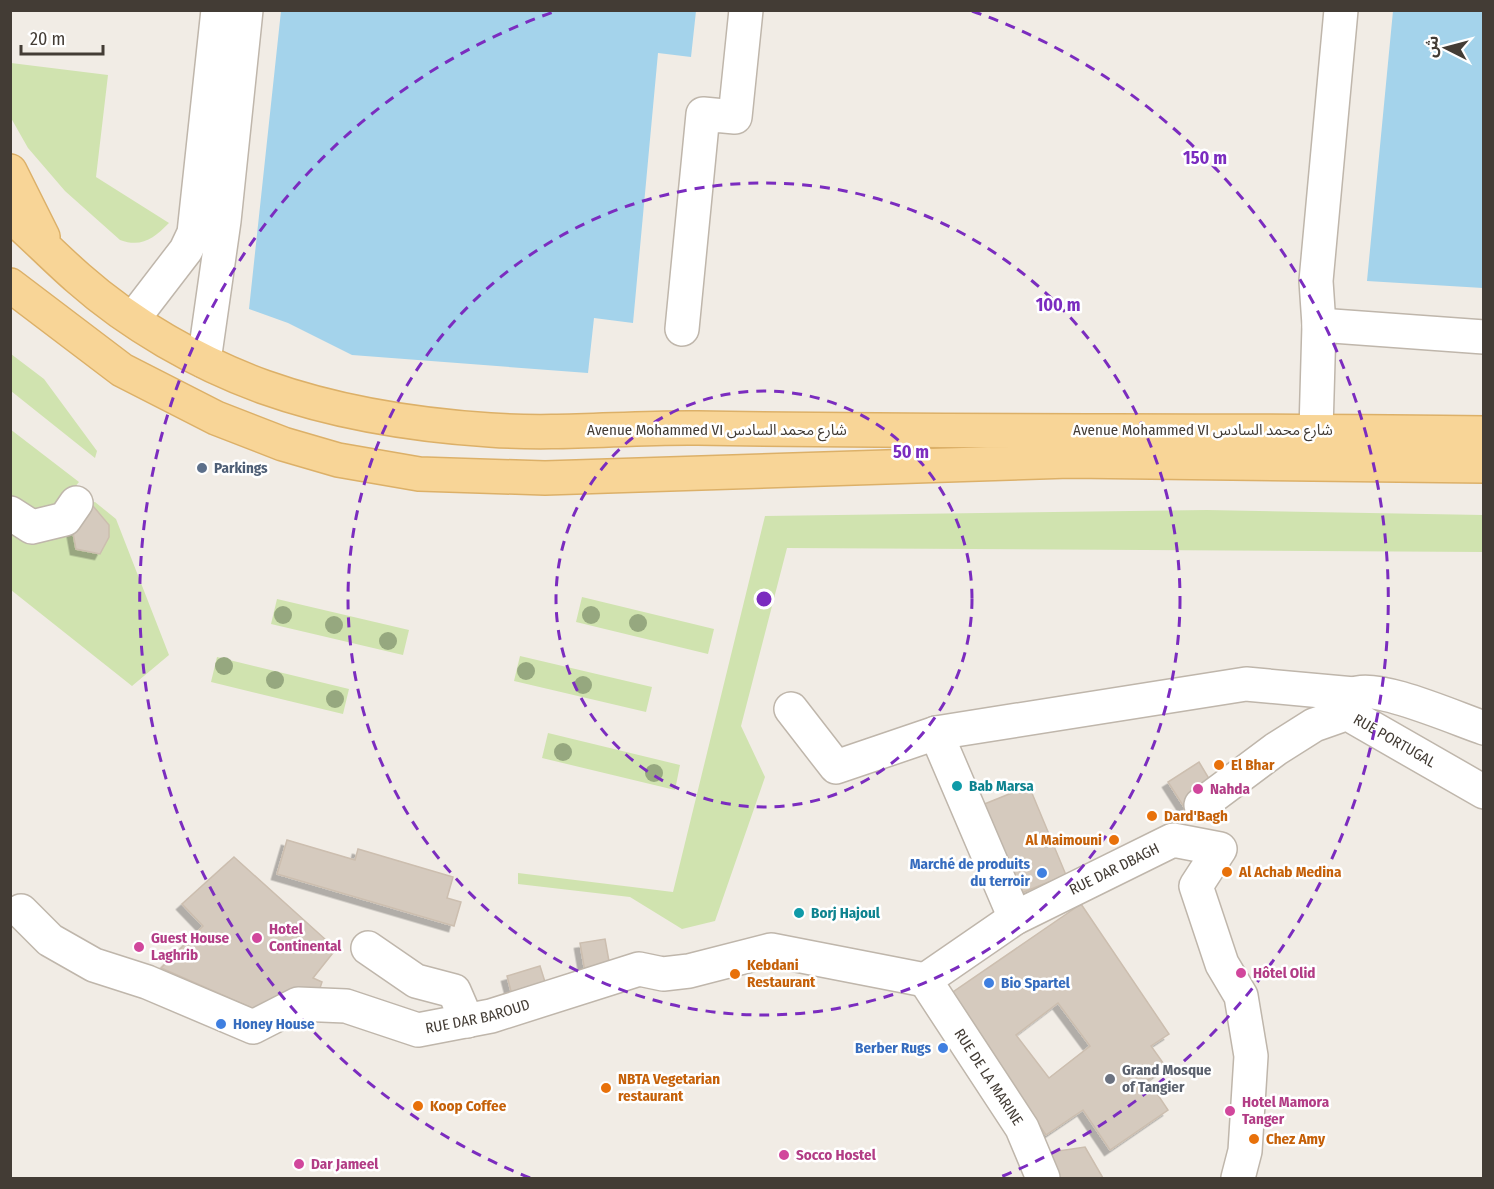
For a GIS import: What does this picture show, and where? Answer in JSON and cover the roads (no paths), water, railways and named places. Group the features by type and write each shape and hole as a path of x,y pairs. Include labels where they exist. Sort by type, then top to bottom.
{"main road":[{"path":"10,171 49,249"},
{"name":"Avenue Mohammed VI شارع محمد السادس","path":"10,216 49,249 78,278 133,319 204,361 262,386 395,421 493,430 666,427 873,431 1316,430 1484,433"},
{"name":"Avenue Mohammed VI شارع محمد السادس","path":"14,290 122,370 216,418 283,444 338,460 419,474 545,478 1070,461 1484,466"}],"street":[{"path":"133,319 186,250 194,233 218,10"},
{"path":"204,361 224,221 246,10"},
{"path":"682,329 703,114 735,117 746,10"},
{"path":"1316,430 1319,325 1316,281 1341,10"},
{"path":"1319,325 1484,337"},
{"path":"10,513 32,527 65,519 75,502"},
{"path":"791,709 836,767 936,733 1246,684 1352,703"},
{"name":"RUE PORTUGAL","path":"1484,728 1379,692 1363,690 1352,703 1355,718 1484,792"},
{"path":"1202,805 1276,749 1352,703"},
{"path":"936,733 1015,918"},
{"name":"RUE DAR DBAGH","path":"925,980 1015,918 1173,840 1220,849 1196,886 1222,964 1241,996 1251,1056 1245,1151 1243,1168 1238,1179"},
{"name":"RUE DAR BAROUD","path":"21,911 50,940 94,965 147,982 253,1028 298,1004 346,1006 418,1030 491,1017 639,969 663,974 689,971 771,950 925,980"},
{"path":"368,948 416,981 454,992 466,1021"},
{"name":"RUE DE LA MARINE","path":"925,980 1022,1128 1043,1179"}],"water":[{"path":"281,11 696,11 691,57 658,53 633,323 594,318 588,373 352,355 288,323 249,309"},
{"path":"1393,11 1483,11 1483,288 1367,281"}],"place":[{"name":"Parkings","path":"202,468"},
{"name":"El Bhar","path":"1219,765"},
{"name":"Bab Marsa","path":"957,786"},
{"name":"Nahda","path":"1198,789"},
{"name":"Dard'Bagh","path":"1152,816"},
{"name":"Al Maimouni","path":"1114,840"},
{"name":"Al Achab Medina","path":"1227,872"},
{"name":"Marché de produits du terroir","path":"1042,873"},
{"name":"Borj Hajoul","path":"799,913"},
{"name":"Hotel Continental","path":"257,938"},
{"name":"Guest House Laghrib","path":"139,947"},
{"name":"Hôtel Olid","path":"1241,973"},
{"name":"Kebdani Restaurant","path":"735,974"},
{"name":"Bio Spartel","path":"989,983"},
{"name":"Honey House","path":"221,1024"},
{"name":"Berber Rugs","path":"943,1048"},
{"name":"Grand Mosque of Tangier","path":"1110,1079"},
{"name":"NBTA Vegetarian restaurant","path":"606,1088"},
{"name":"Koop Coffee","path":"418,1106"},
{"name":"Hotel Mamora Tanger","path":"1230,1111"},
{"name":"Chez Amy","path":"1254,1139"},
{"name":"Socco Hostel","path":"784,1155"},
{"name":"Dar Jameel","path":"299,1164"}]}
